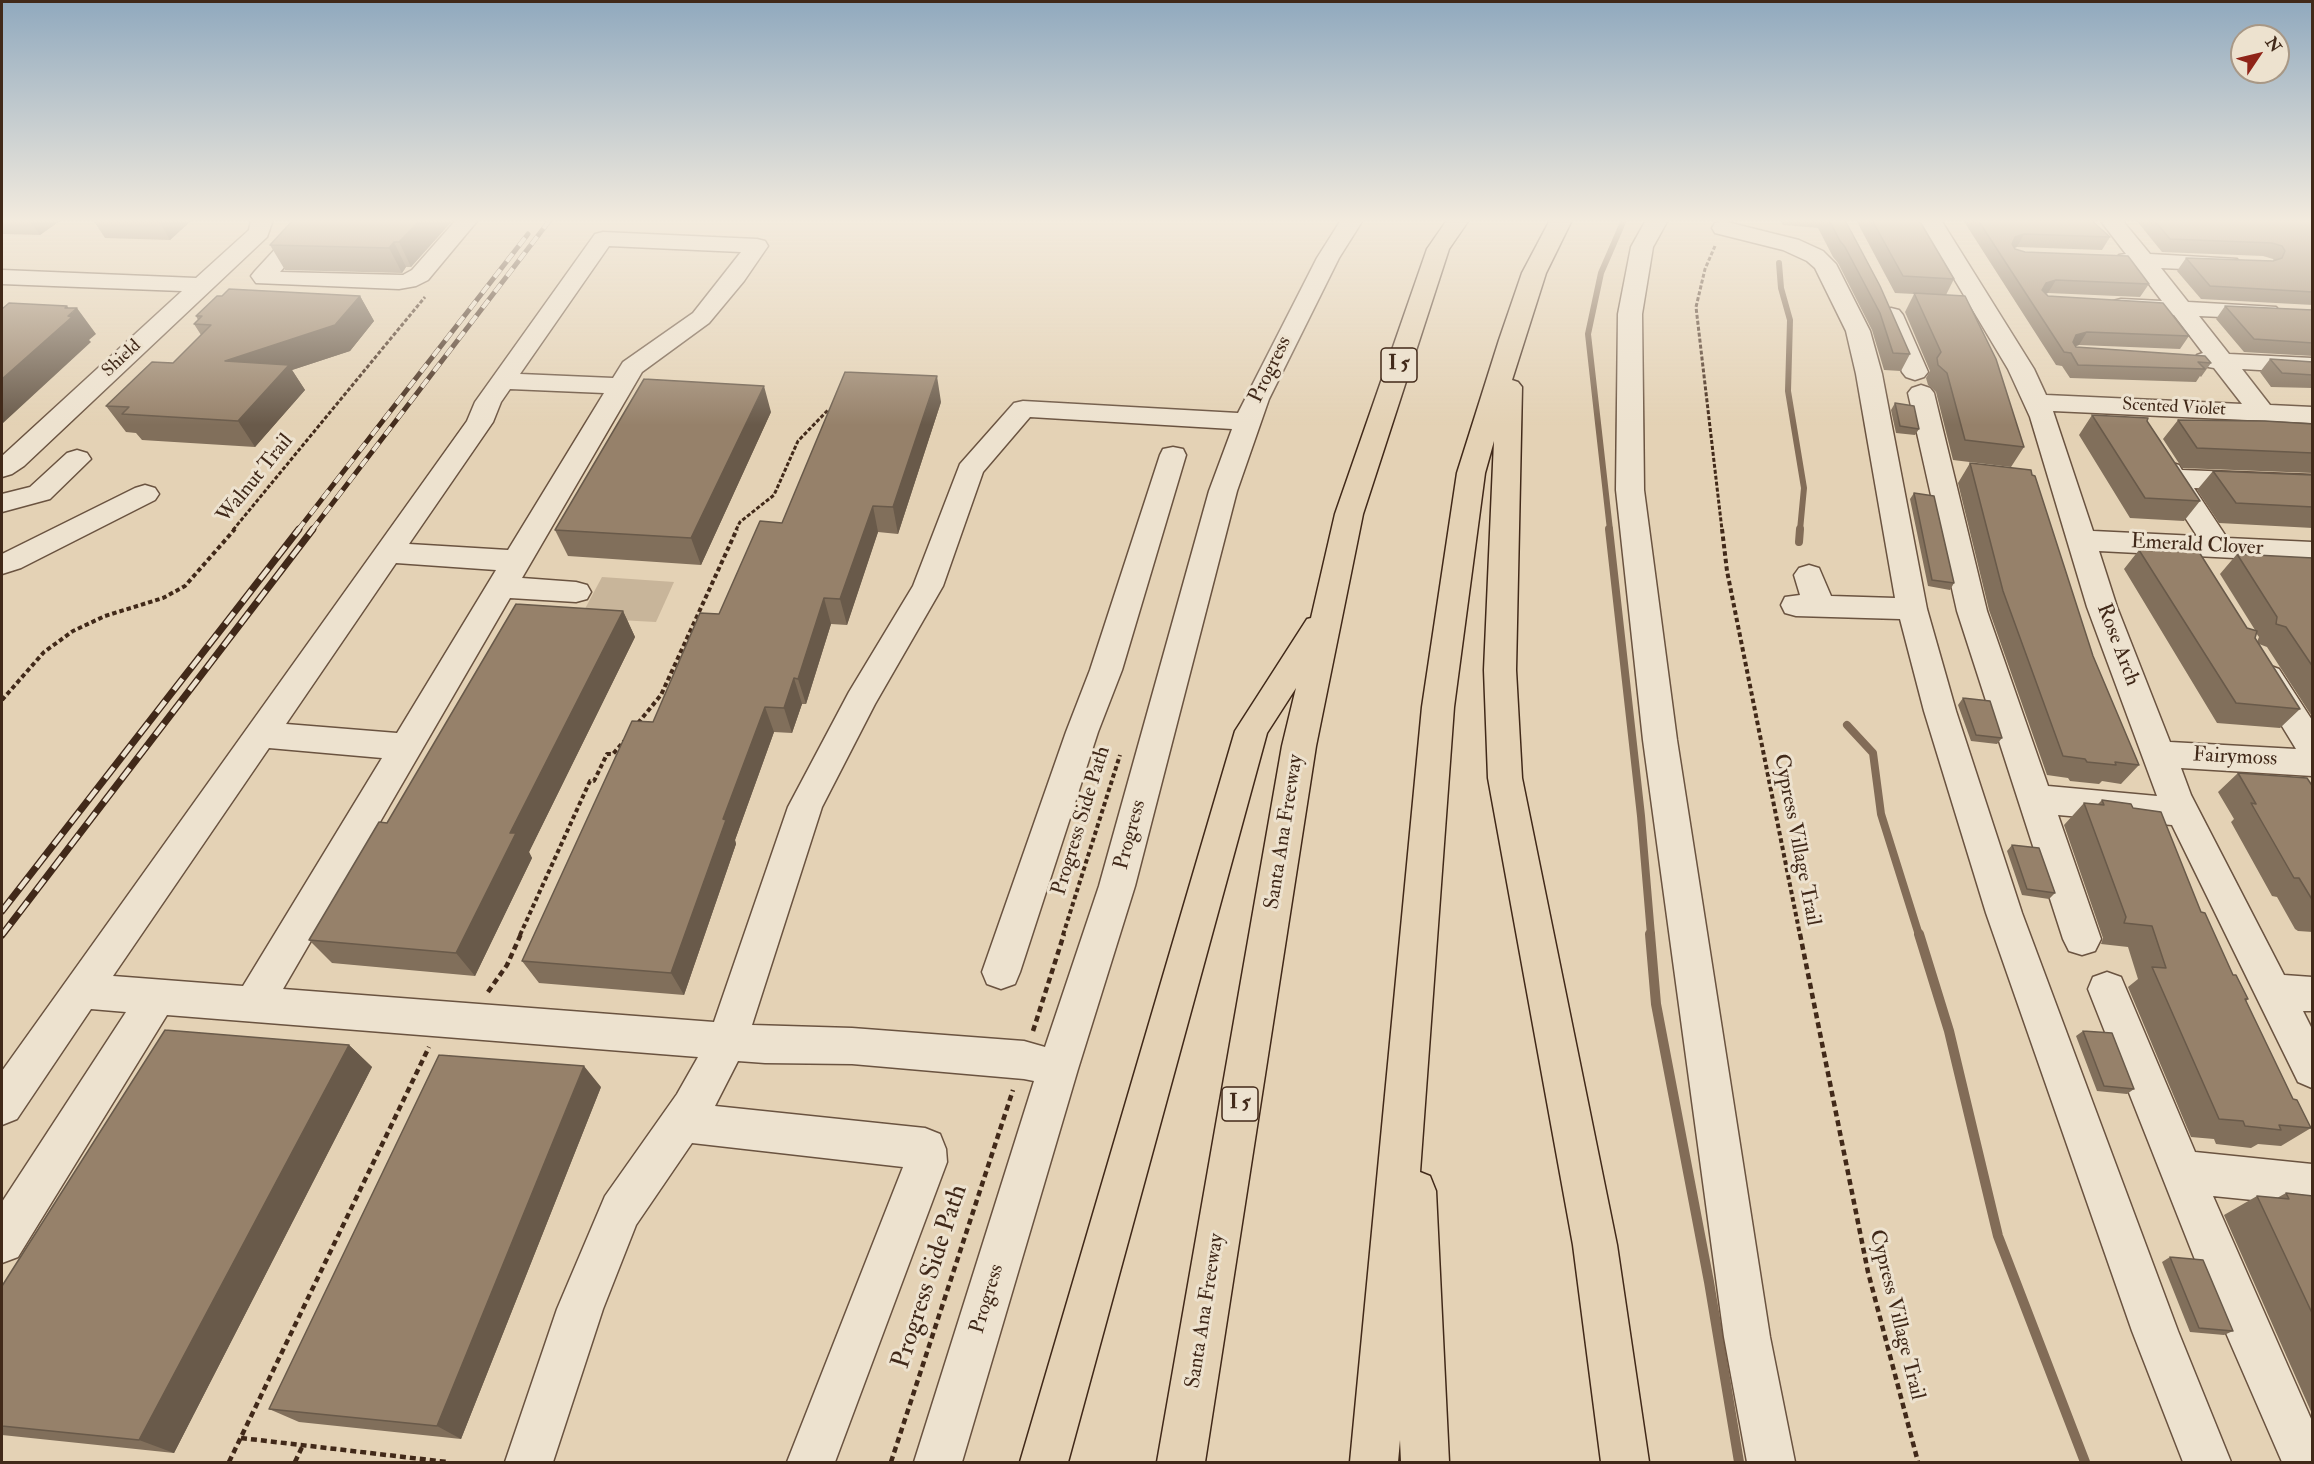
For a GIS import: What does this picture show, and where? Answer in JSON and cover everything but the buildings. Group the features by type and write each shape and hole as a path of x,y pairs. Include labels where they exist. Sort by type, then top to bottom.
{"highway":[{"name":"Santa Ana Freeway","path":"1181,1462 1299,746 1349,514 1425,288"},
{"path":"1374,1462 1438,707 1471,473 1529,288"},
{"path":"1511,340 1500,670 1505,778 1595,1245 1625,1462"},
{"path":"1044,1462 1251,731 1328,610"},
{"path":"1409,1043 1425,1462"}],"street":[{"path":"2,300 15,288"},
{"name":"Shield","path":"6,462 196,288"},
{"path":"2,1105 480,422 488,402 568,288"},
{"path":"253,1005 632,367 641,358 664,345 701,318 726,288"},
{"name":"Progress","path":"938,1462 1058,1069 1118,886 1223,491 1256,399 1313,288"},
{"path":"1635,288 1630,314 1630,490 1660,740 1742,1302 1771,1462"},
{"path":"1838,288 1858,331 1869,374 1912,609 1940,711 2004,913 2155,1331 2207,1462"},
{"name":"Rose Arch","path":"1972,288 2021,369 2036,402 2053,484 2081,540 2102,607 2158,754 2183,812 2313,1070"},
{"path":"2165,288 2263,413"},
{"path":"1892,299 1918,383 1950,471 1972,611 2082,939"},
{"path":"1951,305 1983,307"},
{"path":"2103,305 2288,313"},
{"path":"2186,359 2313,365"},
{"path":"503,381 621,386"},
{"name":"Scented Violet","path":"2036,402 2313,415"},
{"path":"529,1462 580,1310 620,1211 683,1122 728,1040 805,807 860,701 928,586 970,470 1023,409 1248,423"},
{"path":"2154,449 2218,547"},
{"path":"1001,972 1082,732 1106,670 1173,455"},
{"path":"2,503 40,493 77,459"},
{"path":"2174,478 2313,484"},
{"path":"2,564 145,494"},
{"name":"Emerald Clover","path":"2081,540 2313,552"},
{"path":"2184,545 2201,573"},
{"path":"388,553 517,561"},
{"path":"1809,575 1807,605 1912,609"},
{"path":"501,586 576,592"},
{"path":"2254,656 2303,757 2307,797"},
{"path":"261,735 406,747"},
{"name":"Fairymoss","path":"2158,754 2303,757"},
{"path":"2034,799 2183,812"},
{"path":"2107,989 2181,1172 2306,1462"},
{"path":"81,991 728,1040 765,1045 852,1046 1024,1060 1058,1069"},
{"path":"2273,991 2313,994"},
{"path":"2,1241 157,997"},
{"path":"683,1122 925,1149 926,1162 811,1462"},
{"path":"2181,1172 2313,1185"}],"path":[{"name":"Cypress Village Trail","path":"1700,288 1696,307 1727,571 1868,1272 1918,1462"},
{"name":"Walnut Trail","path":"2,700 44,652 73,631 105,616 163,598 185,586 194,578 425,297"},
{"path":"633,729 661,695 740,522 774,495 798,441 828,410"},
{"path":"485,996 507,965 590,781 594,781 607,754 613,754 627,738"},
{"name":"Progress Side Path","path":"1031,1038 1121,750"},
{"path":"229,1462 431,1044"},
{"name":"Progress Side Path","path":"891,1462 1008,1104"},
{"path":"241,1438 447,1462"},
{"path":"295,1462 303,1445"}],"shaded area":[{"path":"602,577 674,582 656,622 580,618"}],"waterway":[{"path":"1598,288 1588,334 1610,530"},
{"path":"1781,288 1790,320 1788,391 1804,488 1800,530"},
{"path":"1609,529 1641,816 1651,935"},
{"path":"1799,542 1800,529"},
{"path":"1847,725 1873,753 1881,814 1919,935"},
{"path":"1650,934 1656,1004 1709,1282 1739,1462"},
{"path":"1919,934 1949,1031 1998,1236 2085,1462"}],"railway":[{"path":"298,530 486,288"},
{"path":"312,530 498,288"},
{"path":"2,911 299,529"},
{"path":"2,935 313,529"}]}
